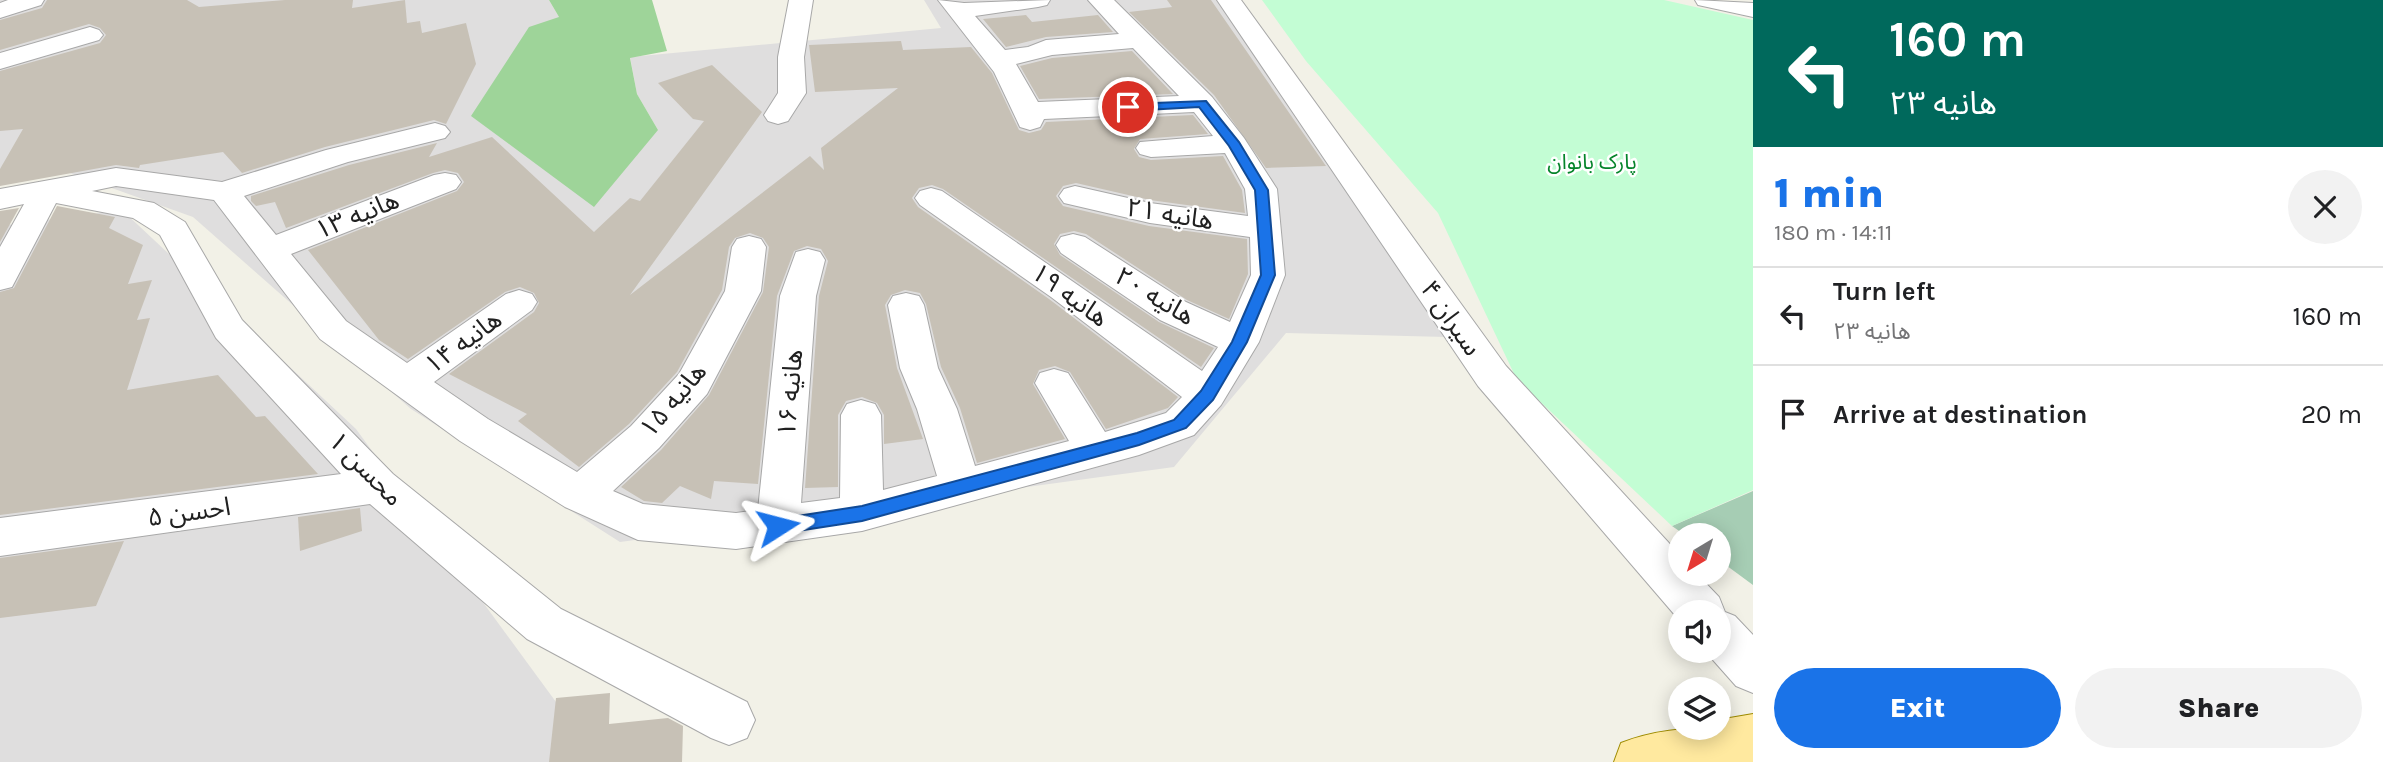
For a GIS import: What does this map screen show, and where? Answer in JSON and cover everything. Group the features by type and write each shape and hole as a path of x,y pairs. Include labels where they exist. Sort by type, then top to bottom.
{"main road":[{"path":"1640,762 1753,740"}],"street":[{"path":"0,11 32,0"},
{"path":"778,115 792,93 791,57 801,0"},
{"path":"953,6 1038,0"},
{"path":"224,192 333,330 474,430 580,495 638,522 736,531 862,513 1095,450 1180,424 1207,396 1240,342 1268,275 1261,190 1234,144 1202,103 1100,0"},
{"name":"سیران ۴","path":"1229,0 1492,376 1691,600"},
{"path":"1707,0 1753,10"},
{"path":"953,6 1000,58 1025,97 1029,116 1202,103"},
{"path":"0,61 90,35"},
{"path":"1000,58 1034,54 1046,48 1142,40"},
{"path":"0,199 116,177 224,192 337,156 435,132"},
{"path":"1151,148 1234,144"},
{"name":"هانیه ۱۳","path":"269,250 445,182"},
{"path":"0,279 46,192"},
{"name":"محسن ۱","path":"46,192 143,210 173,229 229,329 378,486 544,624 729,720"},
{"name":"هانیه ۲۱","path":"1074,196 1150,213 1266,229"},
{"name":"هانیه ۱۹","path":"932,198 1063,289 1207,396"},
{"name":"هانیه ۲۰","path":"1073,245 1173,311 1240,342"},
{"name":"هانیه ۱۵","path":"580,495 645,436 693,384 743,291 749,247"},
{"name":"هانیه ۱۶","path":"778,526 799,296 808,260"},
{"name":"هانیه ۱۴","path":"408,382 519,302"},
{"path":"906,305 919,368 937,409 961,487"},
{"path":"1054,383 1095,450"},
{"path":"861,415 862,513"},
{"name":"احسن ۵","path":"0,537 378,486"},
{"path":"1731,645 1753,670"}],"shaded area":[{"path":"0,0 549,0 559,17 658,130 637,94 630,57 941,28 924,0 1238,0 1447,337 1286,333 1174,467 620,542 411,409 193,217 64,171 0,185"},
{"path":"122,210 356,429 597,758 605,762 0,762 0,226"}],"green space":[{"path":"549,0 652,0 667,51 630,58 637,94 658,130 594,207 471,116 529,27 559,17"},
{"name":"پارک بانوان","path":"1262,0 1664,0 1753,20 1753,490 1679,523 1669,523 1517,380 1438,213 1306,61"},
{"path":"1753,491 1753,585 1731,569 1731,523 1679,523"}],"building":[{"path":"47,0 187,0 199,7 285,0 353,0 352,8 405,0 407,23 420,21 422,33 466,23 476,64 446,124 434,120 325,147 242,173 223,152 140,165 139,168 116,165 0,186 0,169 23,129 0,131 0,71 100,43 106,35 100,28 89,24 0,50 0,20 42,8"},
{"path":"1167,0 1211,0 1326,166 1266,168 1214,95 1129,12 1172,7"},
{"path":"1026,15 1032,22 1098,15 1113,32 1046,37 1006,47 983,19"},
{"path":"901,41 903,50 971,47 992,73 1019,130 1029,133 1041,130 1046,122 1193,115 1208,134 1140,139 1134,149 1139,157 1151,160 1223,156 1242,190 1245,213 1150,200 1076,183 1063,186 1056,196 1063,206 1149,226 1247,239 1248,274 1229,319 1187,300 1086,234 1074,231 1060,234 1054,244 1060,255 1159,322 1214,348 1201,367 943,189 932,185 919,188 912,198 918,207 1049,299 1178,397 1168,408 1106,429 1070,372 1055,366 1039,370 1033,384 1065,439 977,463 960,408 941,367 926,304 920,293 905,290 891,295 885,305 897,368 923,439 884,444 884,415 877,403 862,397 846,401 838,415 838,487 805,488 819,296 828,261 821,249 807,246 794,251 777,296 758,484 714,481 711,499 680,486 662,503 644,501 621,487 661,450 709,395 763,292 769,247 763,238 750,233 735,238 729,247 722,290 677,372 629,424 579,467 518,421 527,414 449,374 534,312 539,303 534,293 520,287 505,292 408,359 379,340 308,250 457,191 464,182 458,173 445,170 433,173 286,228 275,202 256,206 251,201 251,196 349,165 437,143 429,157 492,137 594,232 630,198 640,201 704,121 693,119 658,83 712,65 762,112 630,295 810,156 824,170 821,148 898,88 815,92 809,45"},
{"path":"1132,51 1173,94 1039,99 1020,66 1052,58"},
{"path":"57,206 115,217 109,228 143,245 128,284 152,280 137,320 150,318 127,390 218,375 256,417 265,416 318,474 0,515 0,292 14,288"},
{"path":"19,208 0,242 0,211"},
{"path":"360,508 362,531 300,551 298,517"},
{"path":"124,541 96,606 0,618 0,558"},
{"path":"610,693 609,724 668,718 683,726 682,762 549,762 556,698"}],"route":[{"path":"778,526 862,513 1139,439 1180,424 1207,396 1240,342 1268,275 1261,190 1234,144 1202,103 1128,107"}]}
